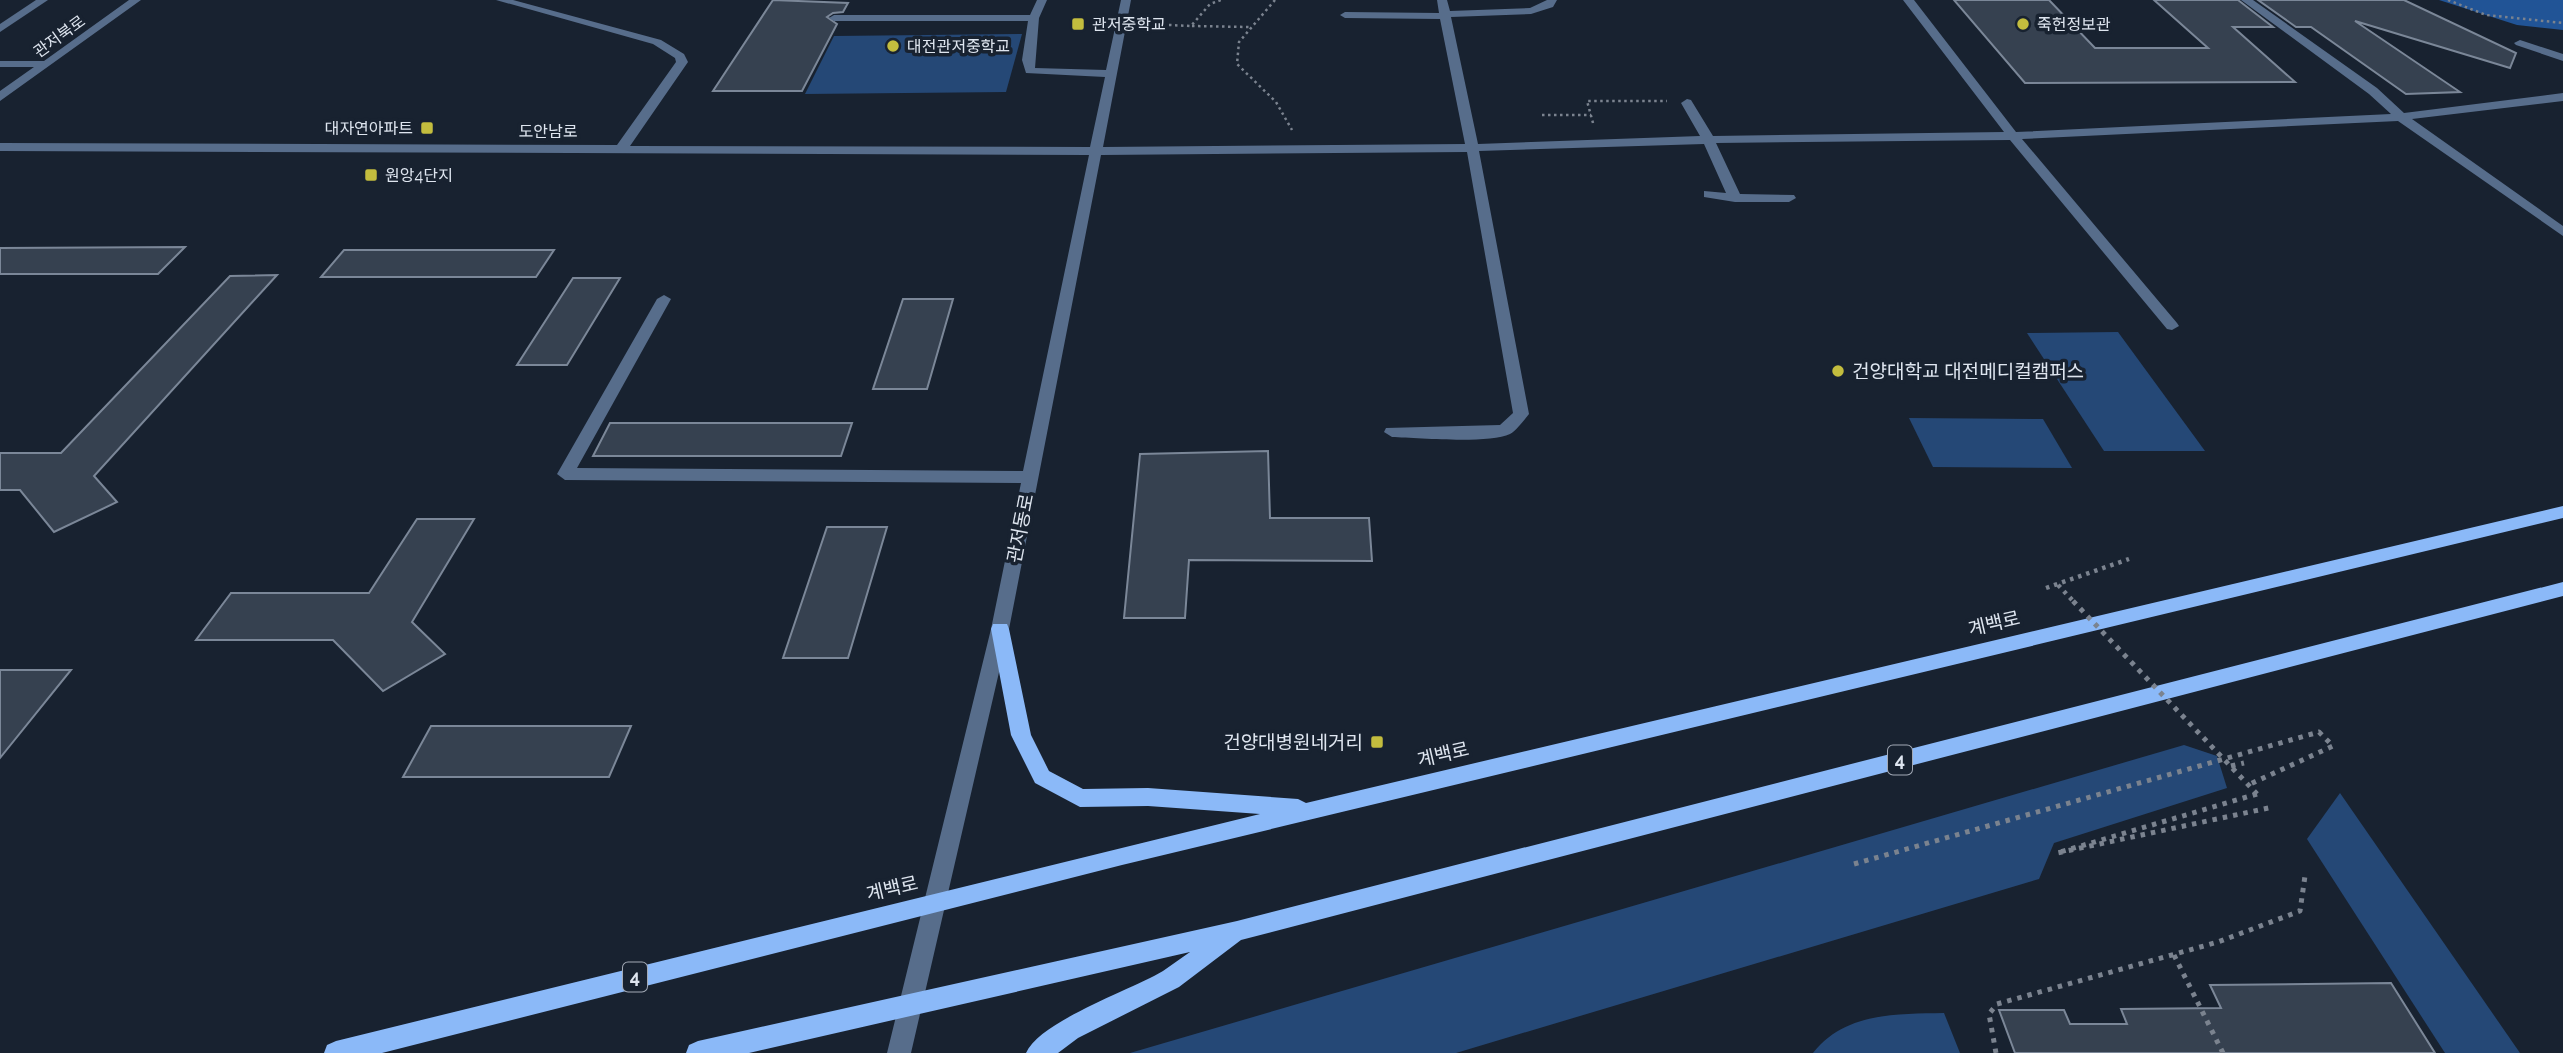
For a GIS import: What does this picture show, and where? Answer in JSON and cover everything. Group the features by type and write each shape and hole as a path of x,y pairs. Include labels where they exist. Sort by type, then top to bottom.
{"main road":[{"name":"계백로","path":"336,1053 799,935 2563,512"},
{"name":"4","path":"698,1053 1237,931 2563,589"},
{"path":"1000,629 1021,735 1042,777 1080,798 1148,797 1315,810"},
{"path":"1038,1053 1069,1030 1171,979 1237,931"}],"street":[{"path":"0,29 43,0"},
{"name":"관저북로","path":"0,97 136,0"},
{"path":"501,0 657,42 680,56 682,62 621,149"},
{"path":"1042,0 1034,18 1028,60 1030,71 1111,74"},
{"name":"관저동로","path":"899,1053 1000,629 1126,0"},
{"path":"1481,0 1502,4 1519,0"},
{"path":"1345,16 1444,10 1531,11 1549,5 1552,0"},
{"path":"1908,0 2012,136 2172,326"},
{"path":"2246,0 2373,91 2401,117 2563,232"},
{"path":"1392,432 1479,433 1506,430 1521,414 1444,10"},
{"path":"834,18 1034,18"},
{"path":"2520,43 2563,58"},
{"path":"0,64 46,64"},
{"name":"도안남로","path":"0,147 1096,151 1472,147 1708,140 2012,136 2401,117 2563,97"},
{"path":"1688,103 1735,198"},
{"path":"1709,194 1735,198 1789,198"},
{"path":"664,299 565,474 1030,477"}],"path":[{"path":"1191,26 1210,4 1221,0"},
{"path":"1275,0 1249,27 1239,42 1237,64 1276,102 1295,135"},
{"path":"2448,0 2486,15 2563,23"},
{"path":"1169,25 1249,27"},
{"path":"1595,128 1587,101 1668,102"},
{"path":"1542,115 1591,115"},
{"path":"2046,587 2059,585 2129,559"},
{"path":"2059,585 2257,794 2057,853 2273,807"},
{"path":"1854,864 2319,732 2333,746 2248,785"},
{"path":"2231,766 2244,763"},
{"path":"1996,1053 1989,1014 1997,1004 2174,955 2300,911 2305,876"},
{"path":"2174,955 2223,1053"}],"shaded area":[{"path":"2439,0 2563,0 2563,30 2517,25"},
{"path":"1022,34 1006,92 805,94 834,36"},
{"path":"2118,332 2205,451 2104,451 2027,333"},
{"path":"1909,418 2043,419 2072,468 1933,467"},
{"path":"2184,745 2217,756 2227,788 2054,843 2039,879 1456,1053 1130,1053"},
{"path":"2340,793 2520,1053 2445,1053 2307,839"},
{"path":"1944,1013 1960,1053 1813,1053 1840,1030 1856,1023 1890,1015"}],"building":[{"path":"773,0 848,3 843,12 827,17 837,24 802,91 713,91"},
{"name":"죽헌정보관","path":"1954,0 2049,0 2095,48 2208,48 2154,0 2238,0 2273,27 2233,27 2295,82 2025,83"},
{"path":"2258,0 2404,0 2516,53 2510,68 2355,21 2460,92 2406,94 2311,27 2296,27"},
{"path":"185,247 158,274 0,274 0,248"},
{"path":"344,250 554,250 536,277 321,277"},
{"path":"277,275 94,476 117,502 54,532 20,490 0,490 0,453 61,453 230,276"},
{"path":"573,278 620,278 567,365 517,365"},
{"path":"903,299 953,299 927,389 873,389"},
{"path":"610,423 852,423 841,456 593,456"},
{"path":"1268,451 1270,518 1369,518 1372,561 1189,560 1185,618 1124,618 1140,454"},
{"path":"417,519 474,519 412,622 445,654 383,691 333,640 196,640 231,593 369,593"},
{"path":"827,527 887,527 848,658 783,658"},
{"path":"0,670 71,670 0,758"},
{"path":"431,726 631,726 609,777 403,777"},
{"path":"2391,983 2435,1053 2015,1053 1999,1010 2064,1010 2070,1024 2127,1024 2121,1009 2221,1008 2210,985"}],"place":[{"name":"관저중학교","path":"1078,24"},
{"name":"죽헌정보관","path":"2023,24"},
{"name":"대전관저중학교","path":"893,46"},
{"name":"대자연아파트","path":"427,128"},
{"name":"원앙4단지","path":"371,175"},
{"name":"건양대학교 대전메디컬캠퍼스","path":"1838,371"},
{"name":"건양대병원네거리","path":"1377,742"}]}
